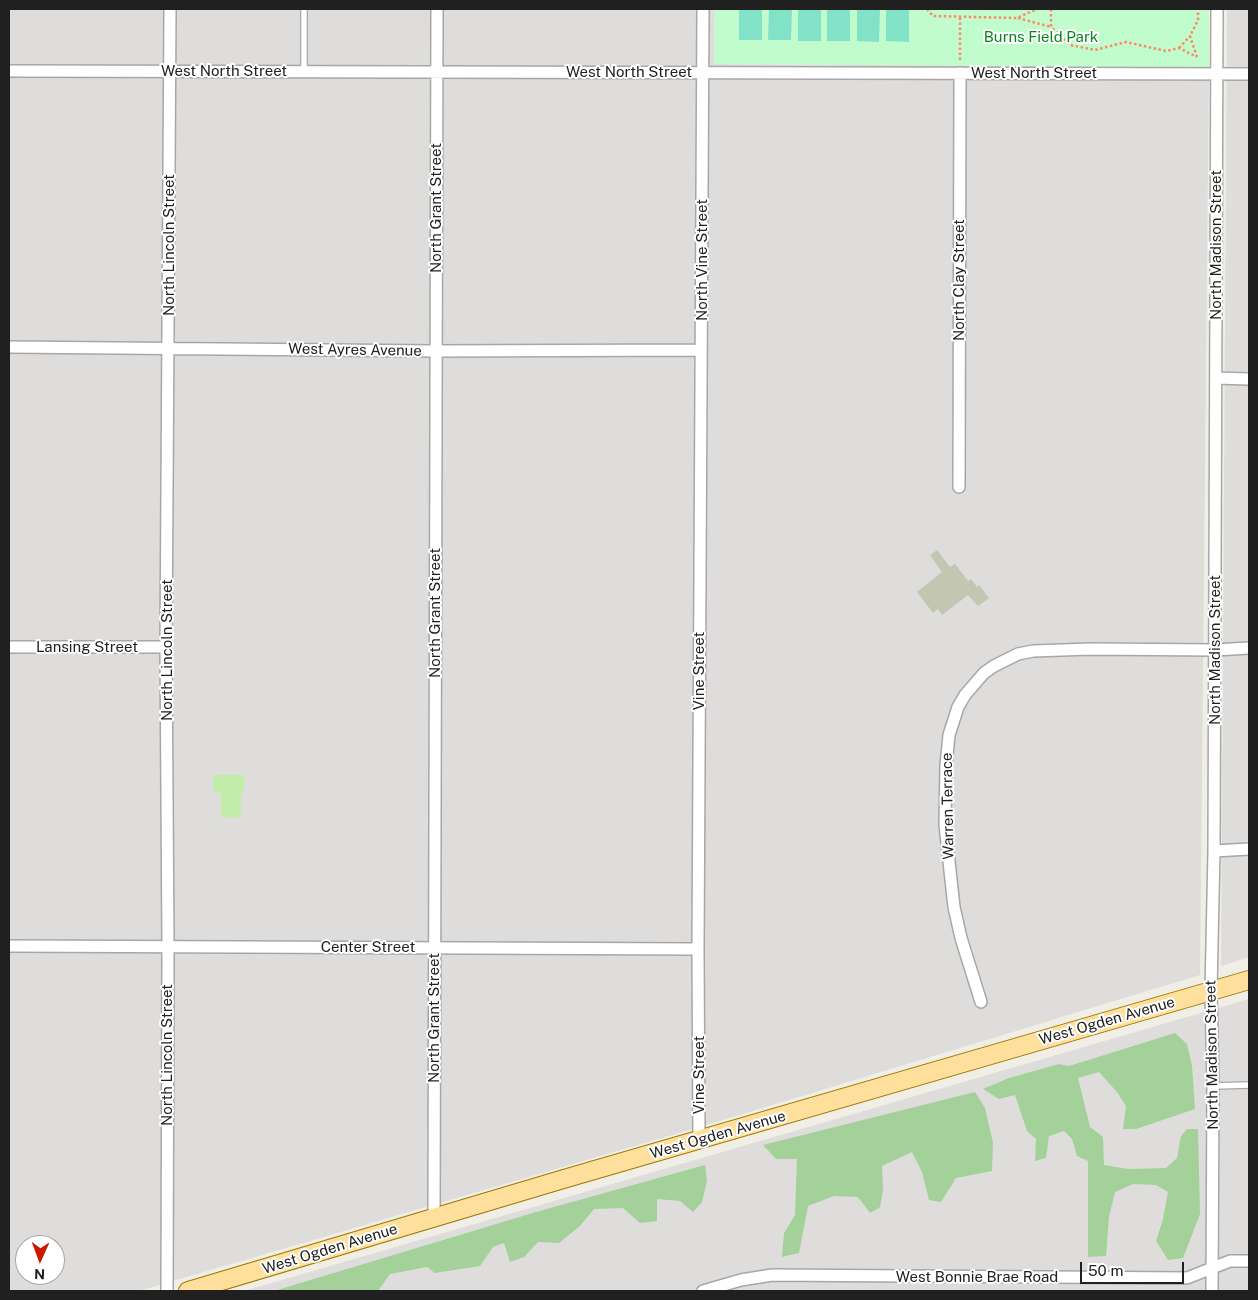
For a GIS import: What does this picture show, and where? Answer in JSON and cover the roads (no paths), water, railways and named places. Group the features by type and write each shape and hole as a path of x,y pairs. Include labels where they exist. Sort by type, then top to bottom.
{"main road":[{"name":"West Ogden Avenue","path":"188,1291 1249,980"}],"street":[{"name":"North Lincoln Street","path":"167,1291 168,946 166,647 170,9"},
{"name":"North Grant Street","path":"434,1218 437,9"},
{"name":"North Vine Street","path":"700,512 703,9"},
{"name":"North Madison Street","path":"1212,1291 1213,1086 1211,991 1214,852 1217,9"},
{"name":"West North Street","path":"9,71 1249,74"},
{"name":"North Clay Street","path":"959,487 960,73"},
{"name":"West Ayres Avenue","path":"9,348 435,351 701,350"},
{"path":"1216,378 1249,379"},
{"name":"Vine Street","path":"699,1141 700,512"},
{"name":"Lansing Street","path":"9,647 166,647"},
{"name":"Warren Terrace","path":"981,1002 960,938 954,907 946,825 946,765 949,735 958,707 965,695 984,673 994,666 1018,654 1033,651 1090,649 1215,650 1249,648"},
{"path":"1214,852 1249,850"},
{"name":"Center Street","path":"9,946 698,948"},
{"name":"West Bonnie Brae Road","path":"703,1291 741,1280 772,1275 1187,1278 1230,1261 1249,1261"}],"lane":[{"path":"304,9 304,72"},
{"path":"1213,1086 1249,1085"}],"park label":[{"name":"Burns Field Park","path":"1041,37"}]}
